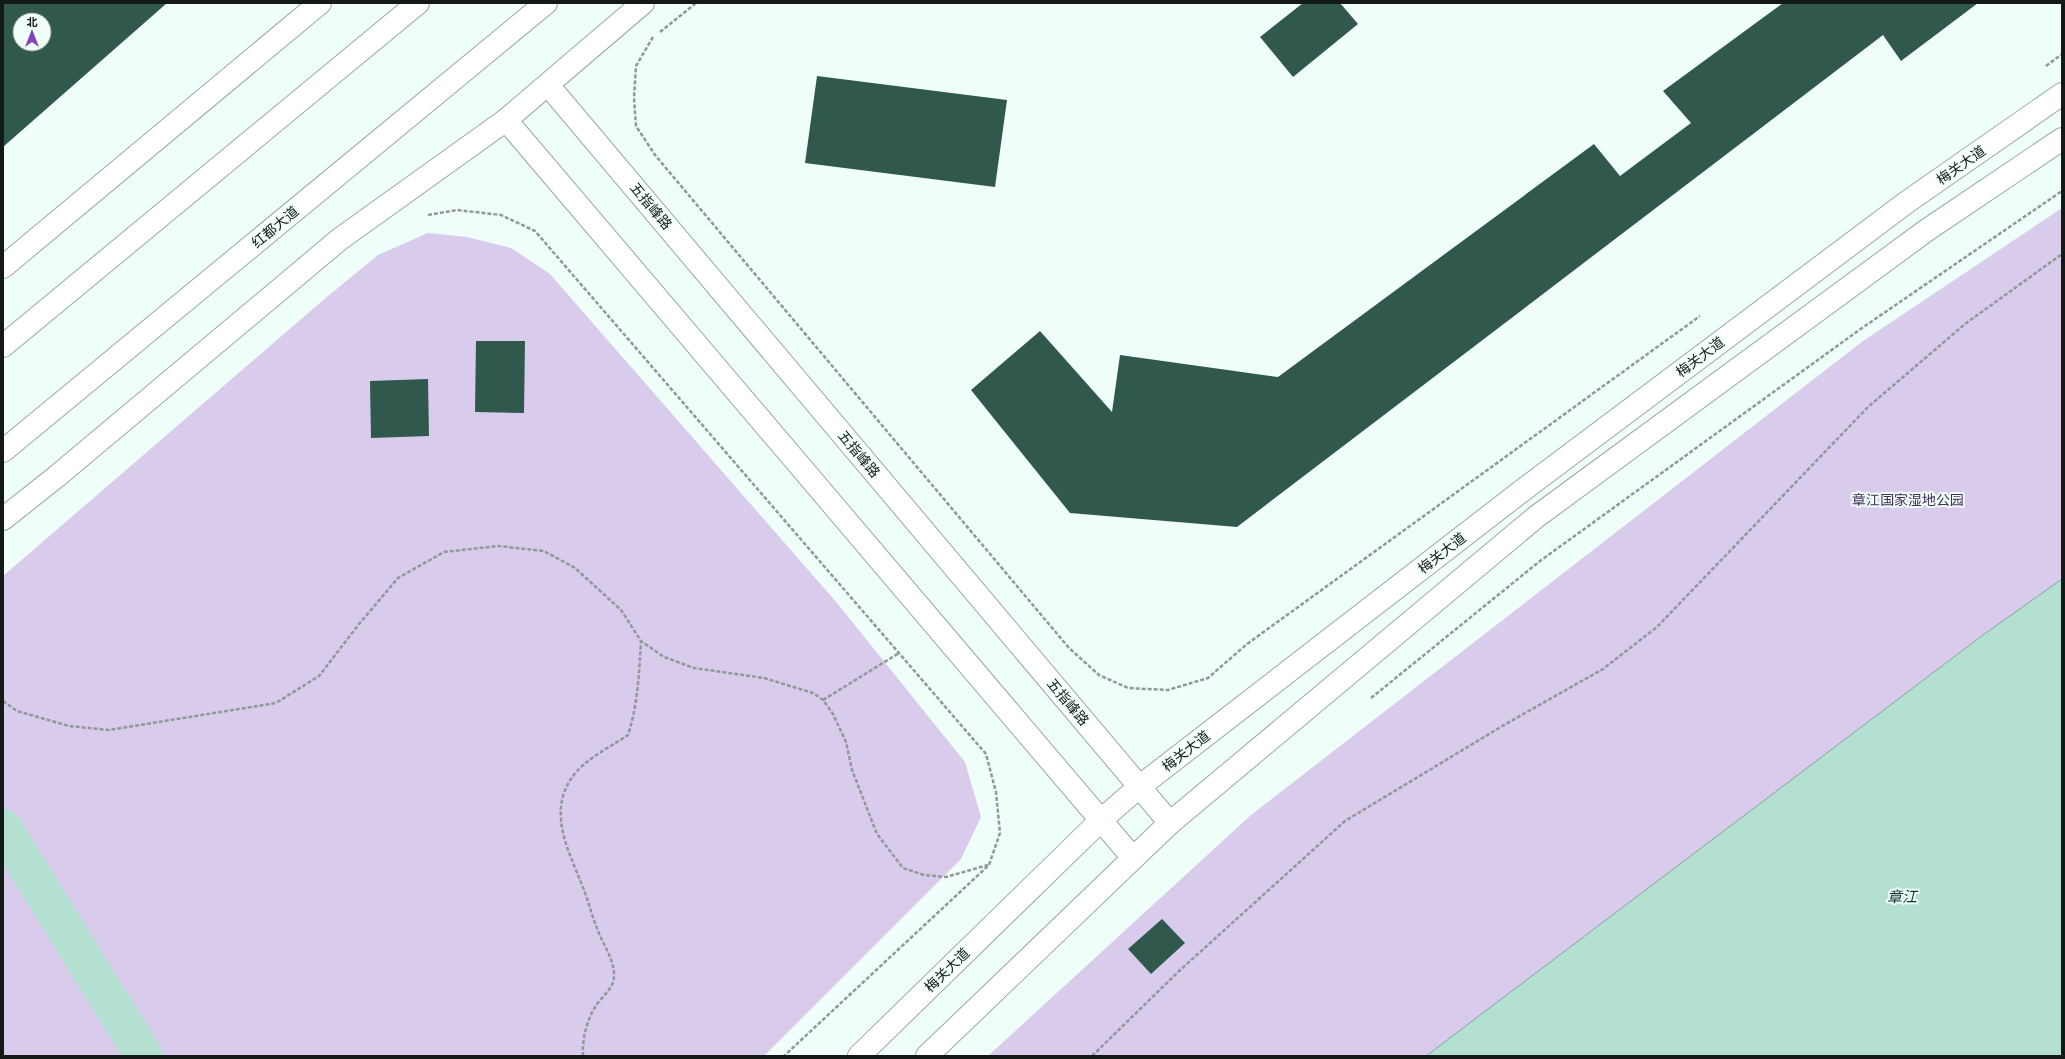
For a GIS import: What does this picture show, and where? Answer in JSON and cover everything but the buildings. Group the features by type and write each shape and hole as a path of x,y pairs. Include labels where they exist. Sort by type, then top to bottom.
{"main road":[{"path":"3,267 320,3"},
{"path":"3,346 418,3"},
{"name":"红都大道","path":"7,448 546,3"},
{"path":"3,519 56,478 340,239 506,120 643,3"},
{"name":"五指峰路","path":"548,85 1170,823"},
{"name":"梅关大道","path":"859,1056 1100,821 1139,787 1523,490 1907,202 2062,94"},
{"path":"506,120 1133,858"},
{"path":"927,1056 1170,823 1536,517 1927,230 2062,140"}],"path":[{"path":"696,3 652,38 636,66 634,98 636,126 655,155 1069,648 1099,674 1128,688 1168,690 1208,678 1247,644 1706,312"},
{"path":"2043,68 2062,54"},
{"path":"1367,701 1546,557 1862,328 2062,191"},
{"path":"426,216 457,210 501,215 535,231 986,754 996,792 1000,833 989,865 784,1056"},
{"path":"1092,1056 1178,972 1228,929 1345,821 1504,725 1603,669 1657,627 1868,407 1965,324 2062,254"},
{"path":"3,701 17,711 69,726 109,730 276,703 319,676 359,624 398,578 444,552 498,546 544,551 575,568 621,610 642,641 664,657 694,668 764,678 813,693 823,700 833,714 846,742 852,770 877,834 903,868 924,875 946,877 989,865"},
{"path":"583,1056 582,1045 588,1021 597,1004 610,990 614,973 606,948 597,930 582,885 565,844 560,817 563,796 571,778 587,761 628,735 634,717 642,641"},
{"path":"823,700 899,653"}],"green space":[{"name":"章江国家湿地公园","path":"2062,208 2062,579 1983,635 1426,1056 988,1056 1251,815 1863,341"},
{"path":"428,233 467,237 511,248 550,274 837,603 965,762 981,817 961,859 764,1056 3,1056 3,576 328,296 378,255"}],"water":[{"name":"章江","path":"2062,579 2062,1056 1426,1056 1983,635"}],"waterway":[{"path":"3,828 144,1056"}]}
